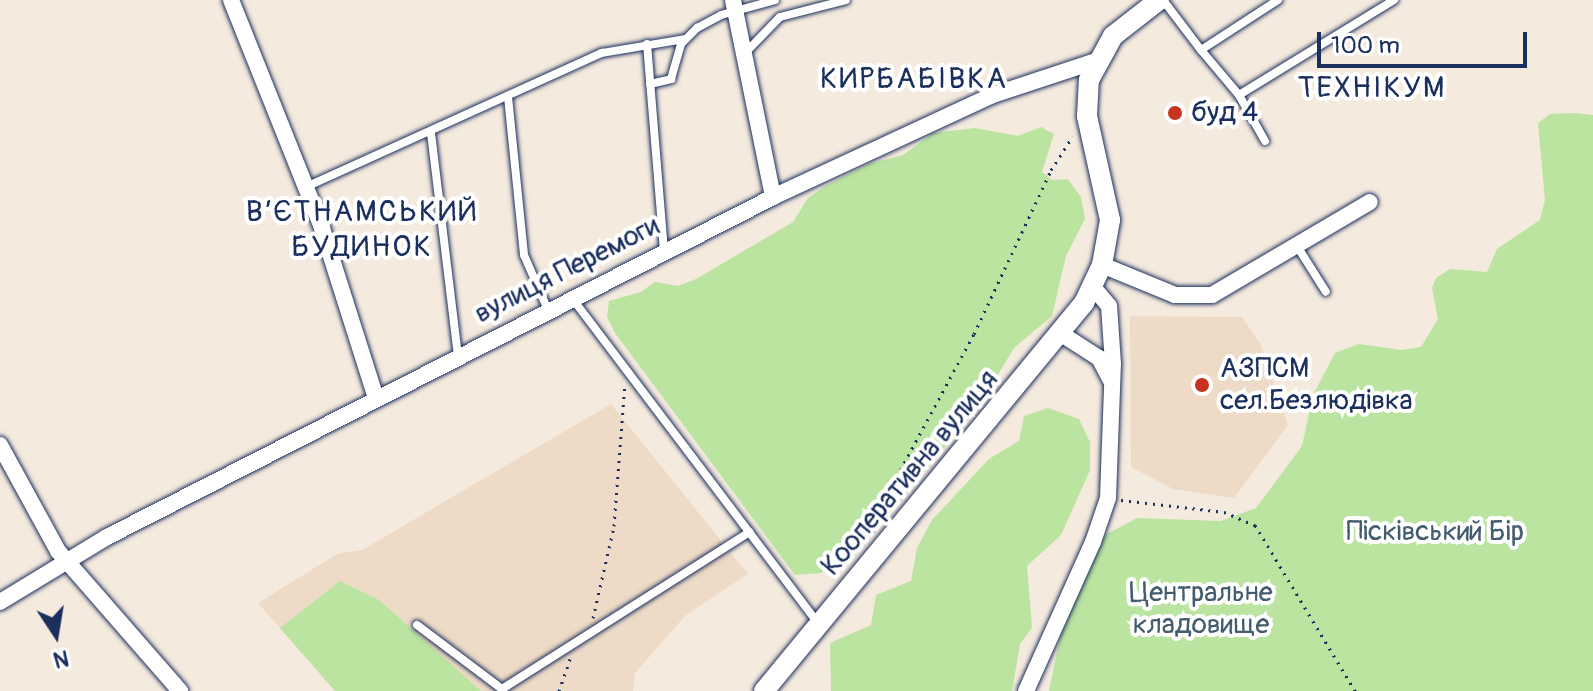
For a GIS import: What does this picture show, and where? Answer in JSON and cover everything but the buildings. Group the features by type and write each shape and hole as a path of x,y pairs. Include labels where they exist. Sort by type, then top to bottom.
{"street":[{"path":"231,0 306,187 376,398"},
{"path":"1087,116 1096,61 1113,36 1161,0"},
{"path":"735,5 773,197"},
{"name":"вулиця Перемоги","path":"0,602 66,561 376,398 773,197 993,95 1096,61"},
{"name":"Кооперативна вулиця","path":"764,691 1063,335 1093,287 1102,265 1108,200 1087,116"},
{"path":"1102,265 1175,295 1200,297 1225,290 1370,202"},
{"path":"1026,691 1093,542 1108,498 1113,386 1109,306 1093,287"},
{"path":"1063,335 1084,343 1099,358 1113,386"},
{"path":"0,445 66,561 180,691"}],"lane":[{"path":"306,187 602,53 685,39 735,5 775,0"},
{"path":"745,53 780,17 846,0"},
{"path":"1161,0 1239,95 1265,141"},
{"path":"1201,50 1278,0"},
{"path":"1239,95 1394,0"},
{"path":"650,84 670,81 685,39"},
{"path":"647,44 664,252"},
{"path":"508,97 524,255 548,310"},
{"path":"431,133 458,357"},
{"path":"1297,246 1326,292"},
{"path":"572,298 625,372 820,625"},
{"path":"417,625 502,689 749,532"}],"path":[{"path":"870,541 889,491 974,334 1051,170 1087,116"},
{"path":"559,691 564,667 587,635 614,526 625,372"},
{"path":"1108,498 1185,505 1248,520 1274,551 1355,691"}],"shaded area":[{"name":"АЗПСМ сел.Безлюдівка","path":"1130,316 1242,317 1261,345 1288,425 1234,498 1173,489 1131,467"},
{"path":"611,404 748,574 685,616 635,673 633,691 335,691 258,603 337,554 362,550"}],"green space":[{"name":"Пісківський Бір","path":"1550,114 1593,115 1593,691 1049,691 1061,632 1105,535 1137,518 1221,521 1256,508 1302,446 1313,395 1335,353 1359,344 1402,350 1421,347 1438,319 1432,288 1436,278 1450,269 1487,272 1497,249 1540,220 1545,200 1538,123"},
{"path":"1041,127 1054,134 1042,172 1052,180 1068,179 1081,197 1085,219 1066,256 1052,316 1014,348 979,406 891,512 821,573 795,575 615,333 607,317 609,301 641,292 655,282 678,286 696,279 793,222 808,198 825,186 869,164 903,155 933,133 975,128 1018,136"},
{"path":"1048,408 1079,419 1090,442 1090,470 1061,535 1027,566 1032,628 1020,644 1012,691 831,691 830,643 871,625 876,595 911,581 917,548 932,520 989,459 1019,441 1024,416"},
{"path":"340,581 379,600 481,691 335,691 280,628"}],"place":[{"name":"буд 4","path":"1175,113"},
{"name":"АЗПСМ сел.Безлюдівка","path":"1202,385"}],"district":[{"name":"КИРБАБІВКА","path":"914,79"},
{"name":"ТЕХНІКУМ","path":"1372,88"},
{"name":"В’ЄТНАМСЬКИЙ БУДИНОК","path":"362,229"}],"park label":[{"name":"Центральне кладовище","path":"1201,609"}]}
